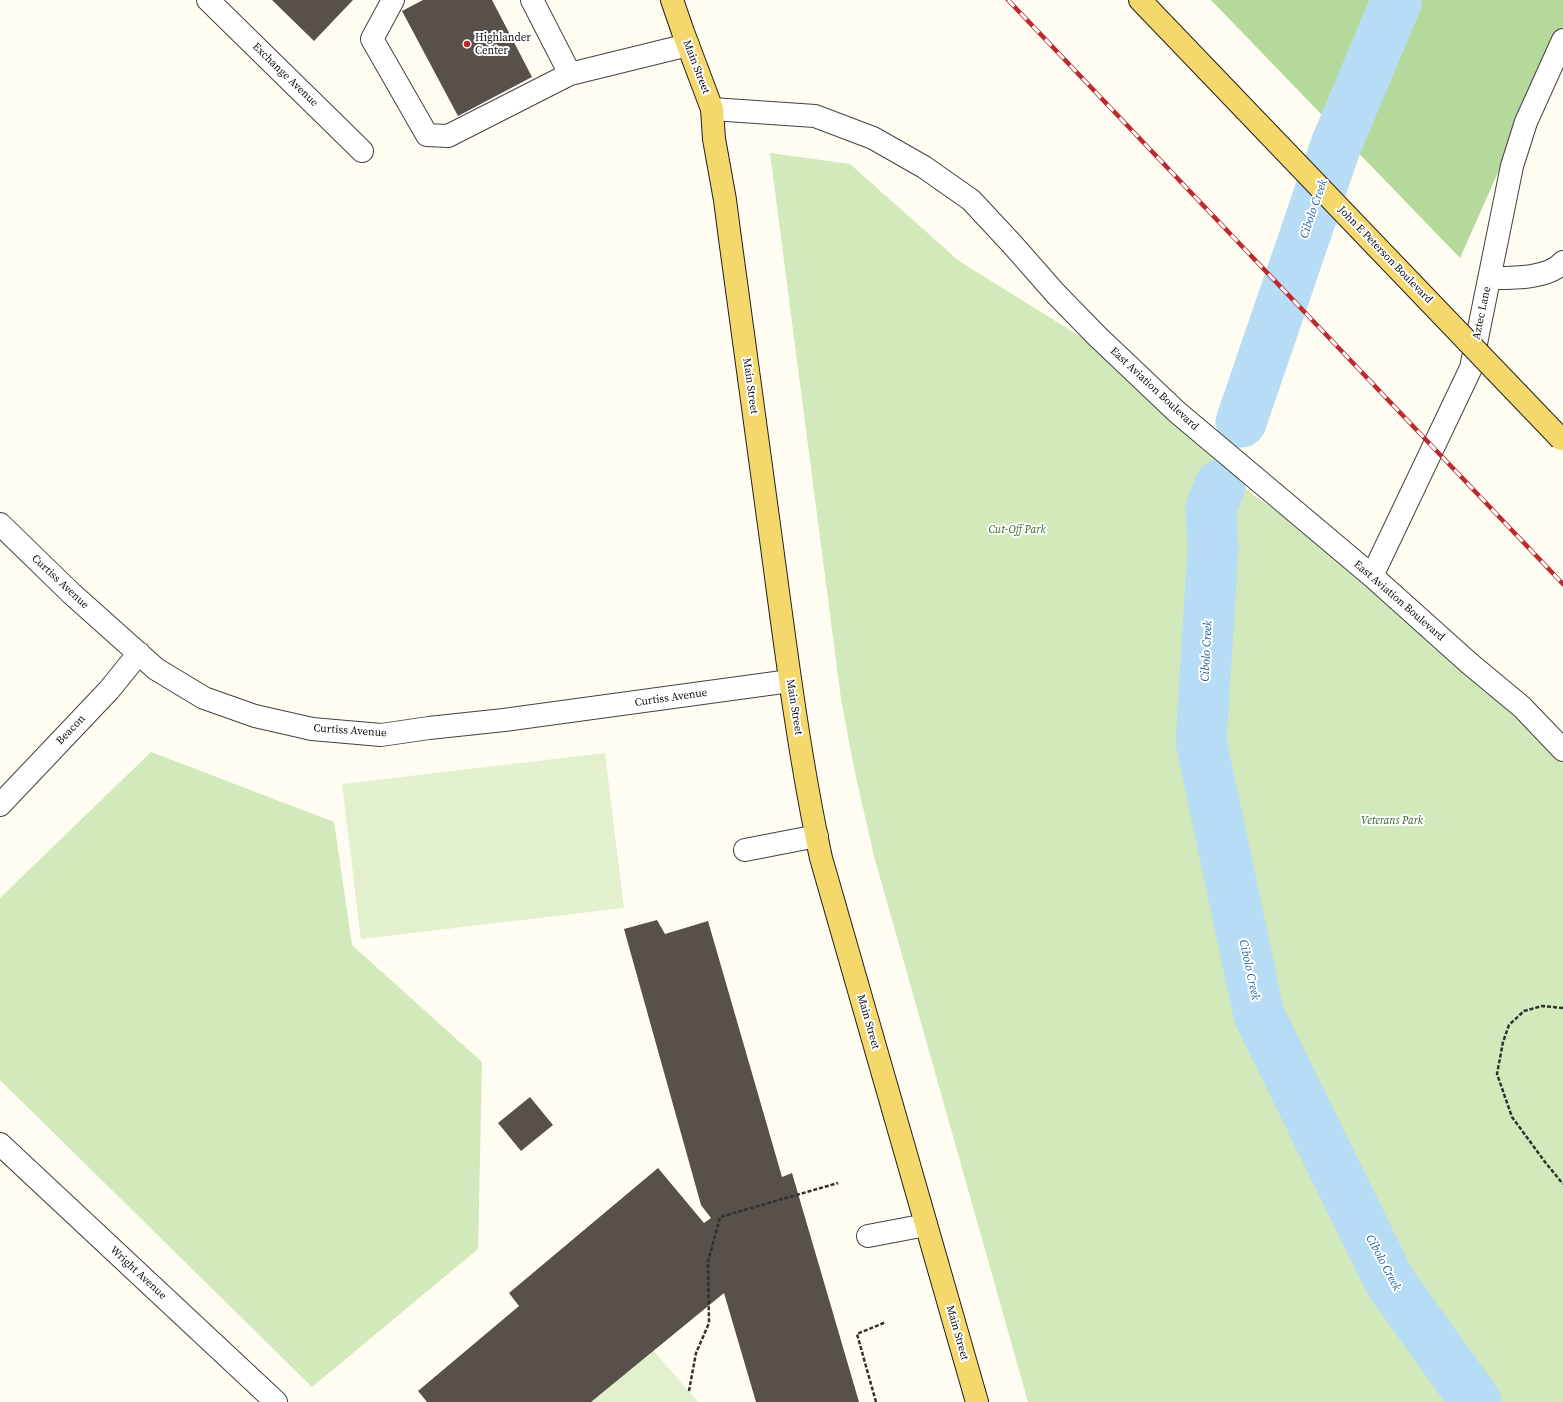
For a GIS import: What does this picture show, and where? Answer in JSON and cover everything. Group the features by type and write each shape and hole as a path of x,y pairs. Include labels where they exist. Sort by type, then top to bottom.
{"main road":[{"name":"Main Street","path":"672,0 712,109 714,139 728,223 790,681 805,780 821,858 977,1402"},
{"name":"John E Peterson Boulevard","path":"1140,0 1562,440"}],"street":[{"name":"Exchange Avenue","path":"208,0 362,151"},
{"path":"393,0 372,39 427,135 448,136 570,74 688,45"},
{"path":"532,0 570,74"},
{"name":"Aztec Lane","path":"1372,576 1470,368 1490,278 1512,166 1526,122 1563,40"},
{"name":"East Aviation Boulevard","path":"712,109 815,116 873,138 924,167 971,200 1056,294 1092,331 1177,412 1372,576 1469,663 1522,707 1563,750"},
{"path":"1490,278 1525,278 1558,268 1563,262"},
{"name":"Curtiss Avenue","path":"0,524 72,594 156,669 204,698 256,716 312,728 381,735 504,720 790,681"},
{"name":"Beacon","path":"0,805 109,690 139,653"},
{"path":"746,850 817,836"},
{"name":"Wright Avenue","path":"0,1144 276,1402"},
{"path":"868,1236 926,1225"}],"path":[{"path":"1563,1008 1542,1006 1524,1011 1509,1024 1503,1042 1497,1074 1512,1117 1563,1184"},
{"path":"689,1391 696,1353 709,1323 708,1262 720,1217 838,1183"},
{"path":"876,1402 857,1334 886,1322"}],"green space":[{"path":"1211,0 1563,0 1563,26 1460,258"},
{"name":"Cut-Off Park","path":"770,153 850,164 959,261 1131,368 1230,456 1232,475 1253,495 1372,576 1563,750 1563,1402 1028,1402 874,856 854,768 841,699"},
{"path":"151,752 334,822 352,945 482,1062 478,1249 312,1387 0,1080 0,898"},
{"path":"605,753 624,908 361,939 342,784"},
{"path":"653,1350 698,1402 591,1402"}],"building":[{"path":"272,0 353,0 314,41"},
{"name":"Highlander Center","path":"423,0 492,0 532,77 458,116 402,11"},
{"path":"657,920 665,934 708,921 782,1177 792,1173 859,1402 756,1402 724,1293 591,1402 427,1402 418,1391 519,1306 509,1293 658,1168 704,1223 711,1218 701,1205 624,929"},
{"path":"530,1097 553,1125 521,1151 498,1123"}],"waterway":[{"name":"Cibolo Creek","path":"1241,422 1336,145 1397,0"},
{"name":"Cibolo Creek","path":"1220,485 1211,509 1213,549 1201,742 1259,1015 1390,1282 1476,1402"}],"railway":[{"path":"1008,0 1563,584"}],"place":[{"name":"Highlander Center","path":"467,44"}],"park label":[{"name":"Veterans Park","path":"1392,821"}]}
